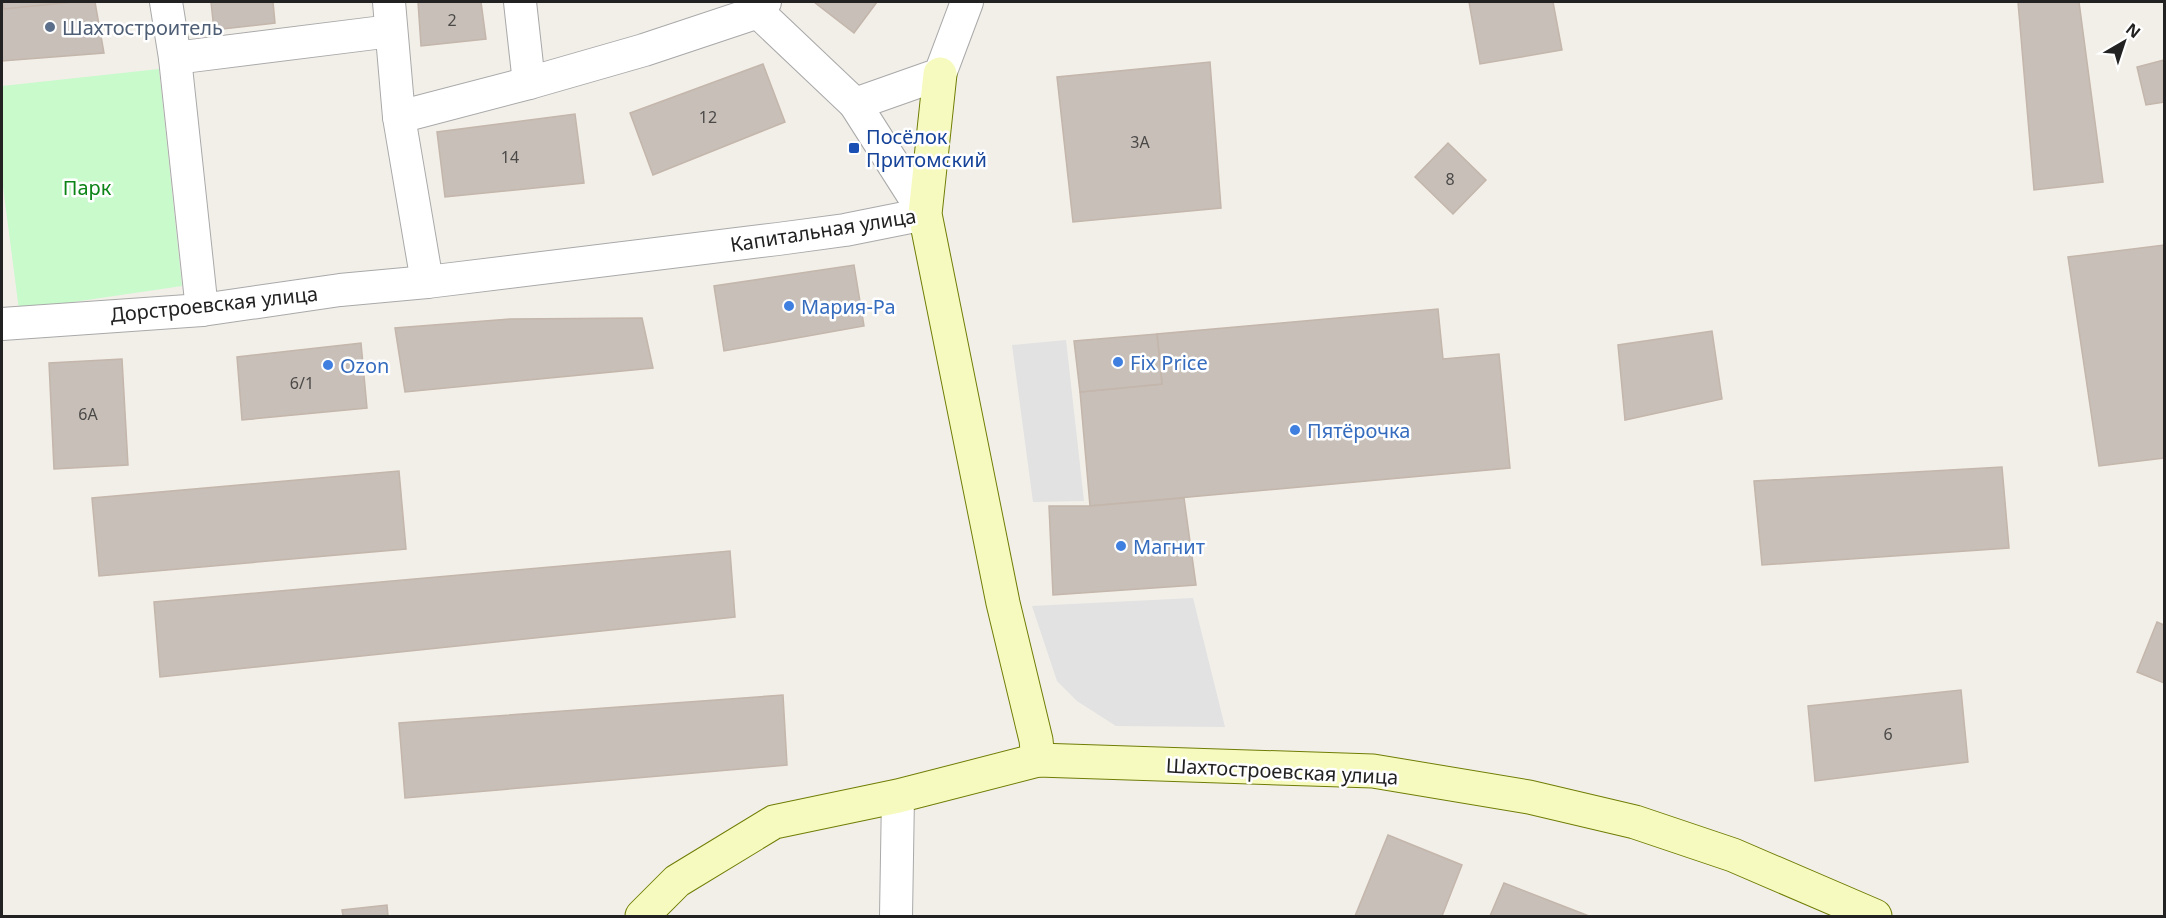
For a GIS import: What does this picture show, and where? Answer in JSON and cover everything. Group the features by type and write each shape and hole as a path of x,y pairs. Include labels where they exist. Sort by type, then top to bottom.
{"main road":[{"path":"940,74 925,214 1004,603 1036,740 1038,760"},
{"name":"Шахтостроевская улица","path":"642,916 677,881 774,822 898,796 1038,760 1372,771 1528,797 1635,822 1733,855 1875,916"}],"street":[{"path":"166,2 175,58 202,310"},
{"path":"520,2 529,83"},
{"path":"855,104 940,74 967,2"},
{"path":"399,117 644,50 761,7"},
{"name":"Капитальная улица","path":"427,282 845,230 925,214 855,104 761,7"},
{"path":"175,58 390,16 399,117 427,282"},
{"name":"Дорстроевская улица","path":"2,324 202,310 340,290 427,282"},
{"path":"896,916 898,796"}],"green space":[{"name":"Парк","path":"159,69 182,286 19,310 2,179 2,86"}],"shaded area":[{"path":"1066,340 1084,501 1033,502 1012,345"},
{"path":"1193,598 1225,727 1116,726 1077,701 1057,681 1032,606"}],"building":[{"name":"Шахтостроитель","path":"2,2 95,2 104,53 2,61"},
{"path":"3,2 73,2 4,9"},
{"path":"211,2 273,2 275,23 214,30"},
{"path":"418,2 481,2 486,39 421,46"},
{"path":"814,2 877,2 854,33"},
{"path":"1469,2 1553,2 1562,50 1480,64"},
{"path":"2018,2 2079,2 2103,182 2034,190"},
{"path":"2164,60 2164,102 2146,105 2137,67"},
{"path":"1210,62 1221,208 1073,222 1057,77"},
{"path":"763,64 785,122 653,175 630,113"},
{"path":"575,114 584,183 445,197 437,132"},
{"path":"1448,143 1486,180 1453,214 1415,177"},
{"path":"2164,245 2164,458 2099,466 2068,257"},
{"name":"Мария-Ра","path":"854,265 864,326 724,351 714,286"},
{"name":"Пятёрочка","path":"1438,309 1443,359 1499,354 1510,468 1090,506 1080,392 1162,384 1157,334"},
{"path":"642,318 653,368 405,392 395,328 510,319"},
{"path":"1712,331 1722,399 1625,420 1618,345"},
{"name":"Fix Price","path":"1157,334 1162,384 1080,392 1074,341"},
{"path":"361,343 367,408 242,420 237,357"},
{"path":"122,359 128,465 54,469 49,363"},
{"path":"2002,467 2009,548 1762,565 1754,481"},
{"path":"399,471 406,549 99,576 92,498"},
{"name":"Магнит","path":"1184,498 1196,585 1053,595 1049,506 1090,506"},
{"path":"730,551 735,617 160,677 154,602"},
{"path":"2157,622 2164,625 2164,683 2137,672"},
{"path":"1961,690 1968,762 1815,781 1808,706"},
{"path":"783,695 787,765 405,798 399,723"},
{"path":"1388,835 1462,865 1442,916 1355,916"},
{"path":"1504,883 1589,916 1490,916"},
{"path":"387,905 388,916 343,916 342,910"}],"place":[{"name":"Шахтостроитель","path":"50,27"},
{"name":"Посёлок Притомский","path":"854,148"},
{"name":"Мария-Ра","path":"789,306"},
{"name":"Fix Price","path":"1118,362"},
{"name":"Ozon","path":"328,365"},
{"name":"Пятёрочка","path":"1295,430"},
{"name":"Магнит","path":"1121,546"}]}
